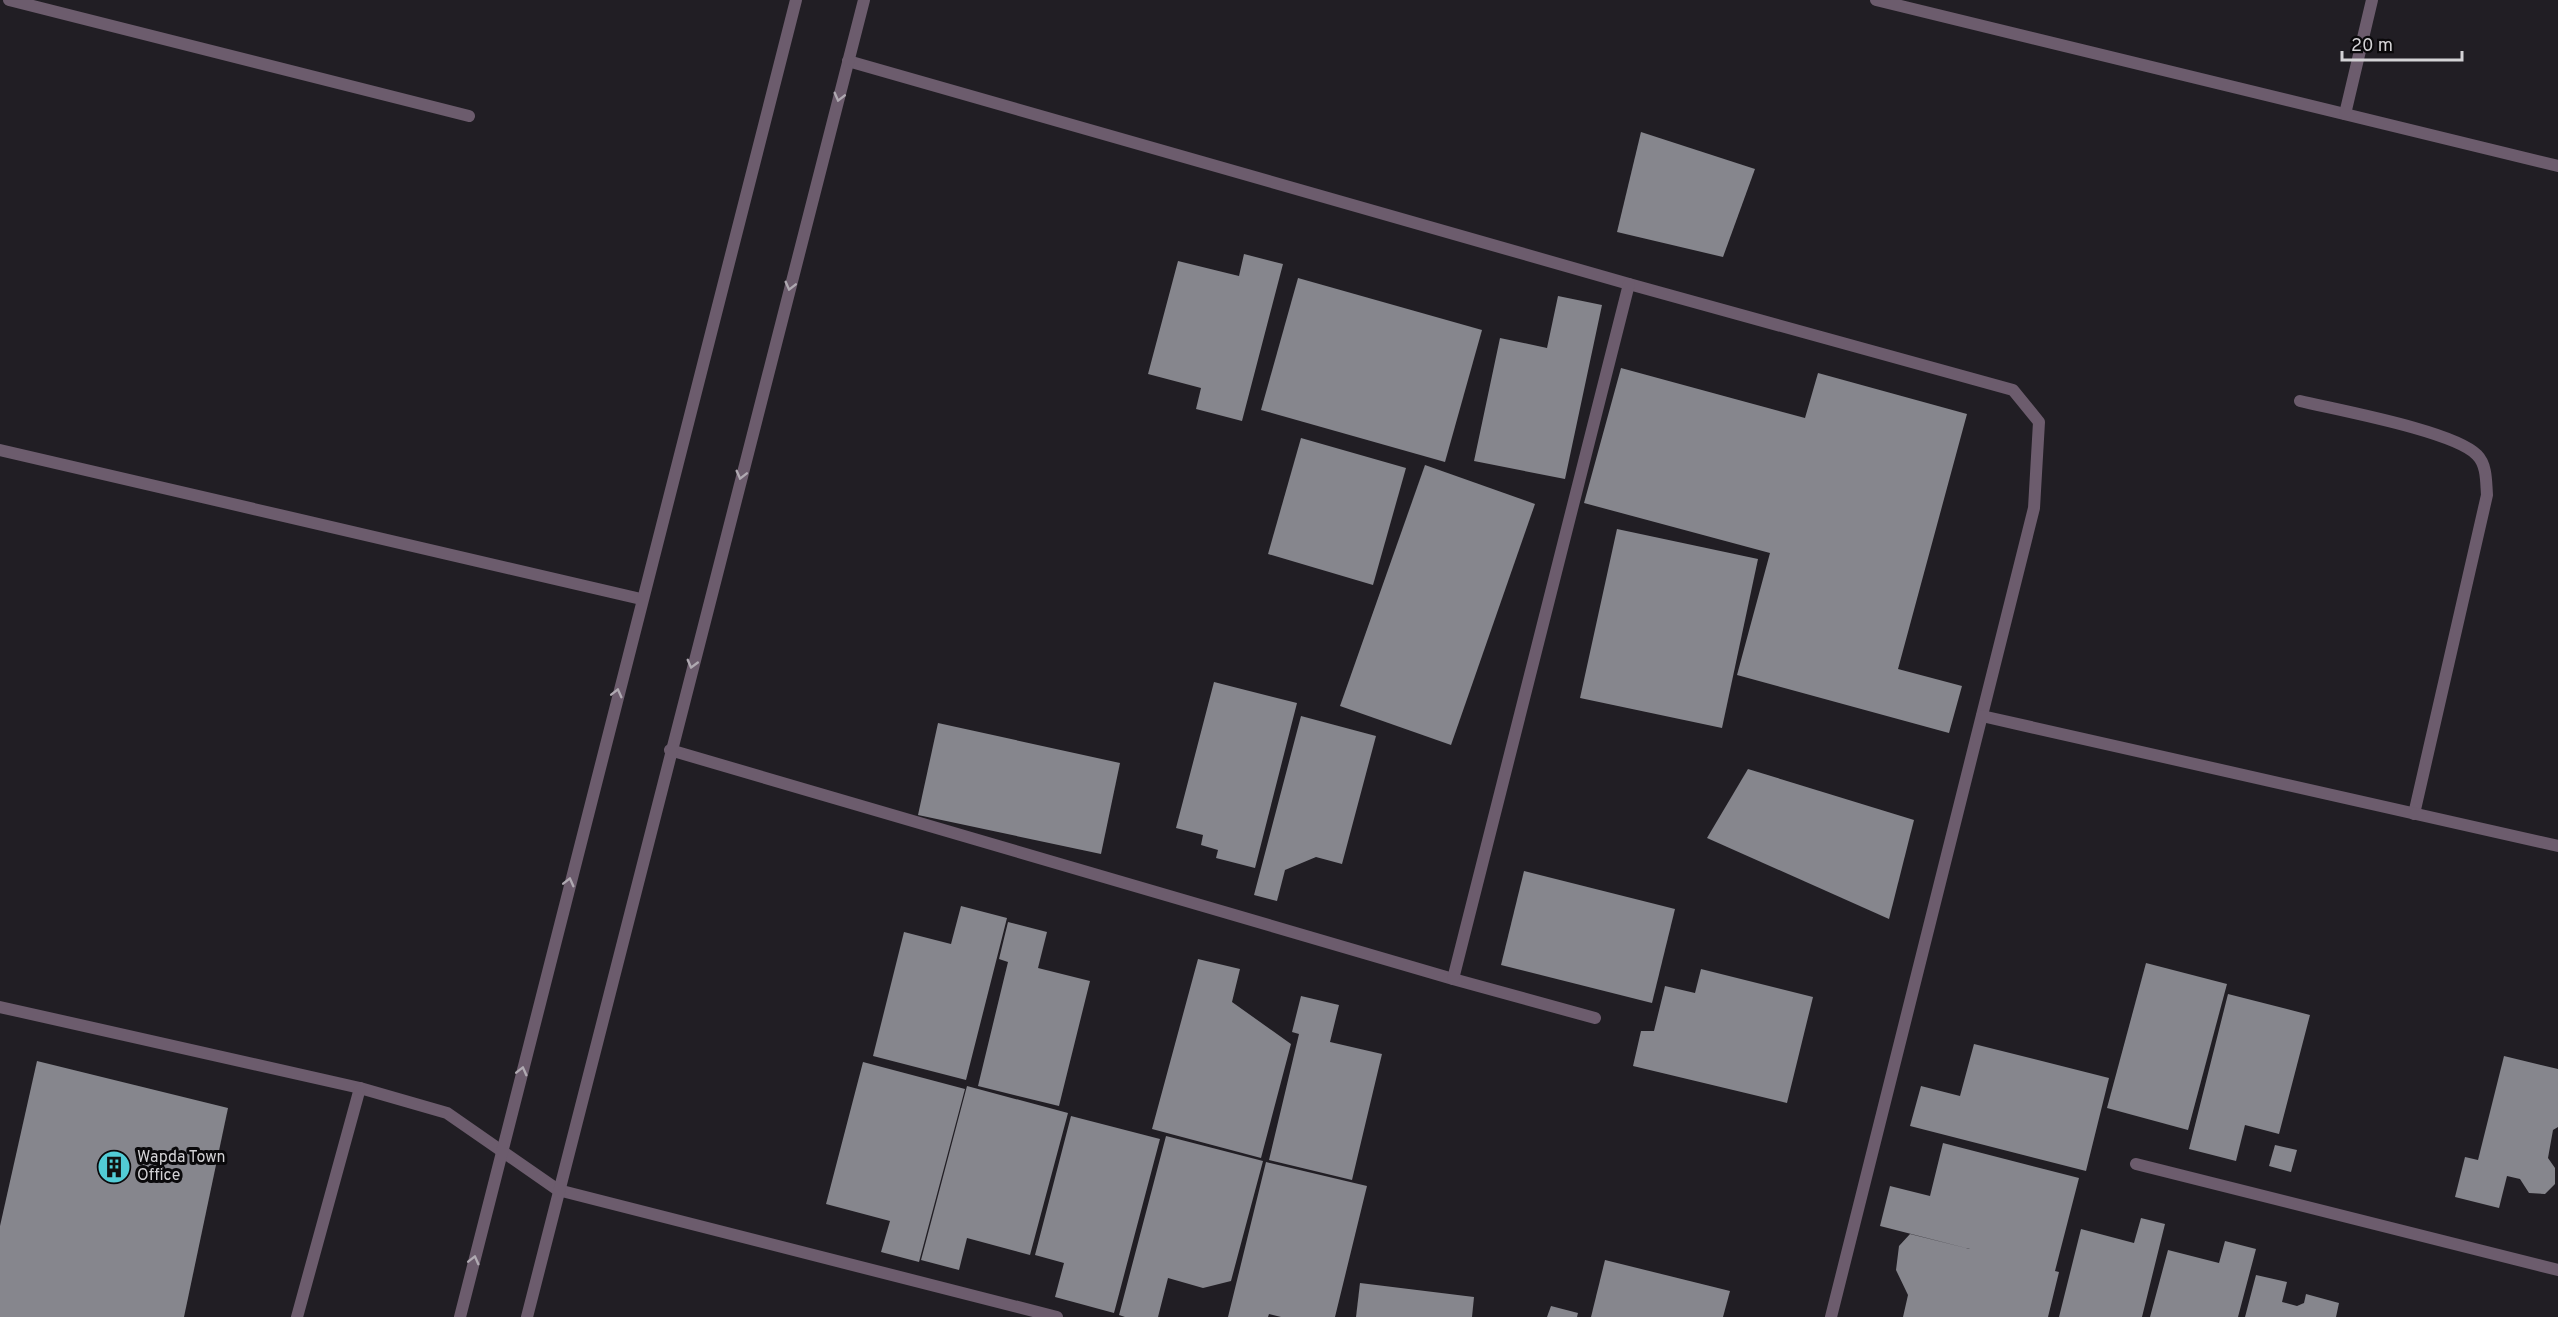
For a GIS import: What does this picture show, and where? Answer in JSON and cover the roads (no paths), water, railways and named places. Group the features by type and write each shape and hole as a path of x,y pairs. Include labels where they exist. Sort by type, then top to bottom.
{"street":[{"path":"9,0 469,116"},
{"path":"460,1317 795,0"},
{"path":"527,1317 670,750 864,0"},
{"path":"1876,0 2558,166"},
{"path":"2345,114 2372,0"},
{"path":"848,61 1629,284 2013,390 2033,414 2039,422 2034,508 1831,1317"},
{"path":"1453,979 1629,284"},
{"path":"2300,401 2452,439 2478,455 2485,470 2487,495 2414,814"},
{"path":"0,450 641,599"},
{"path":"1982,716 2558,846"},
{"path":"670,750 1453,979 1595,1017"},
{"path":"0,1007 360,1088 447,1113 558,1190 1057,1317"},
{"path":"297,1317 360,1088"},
{"path":"2136,1164 2558,1270"}],"place":[{"name":"Wapda Town Office","path":"114,1167"}]}
